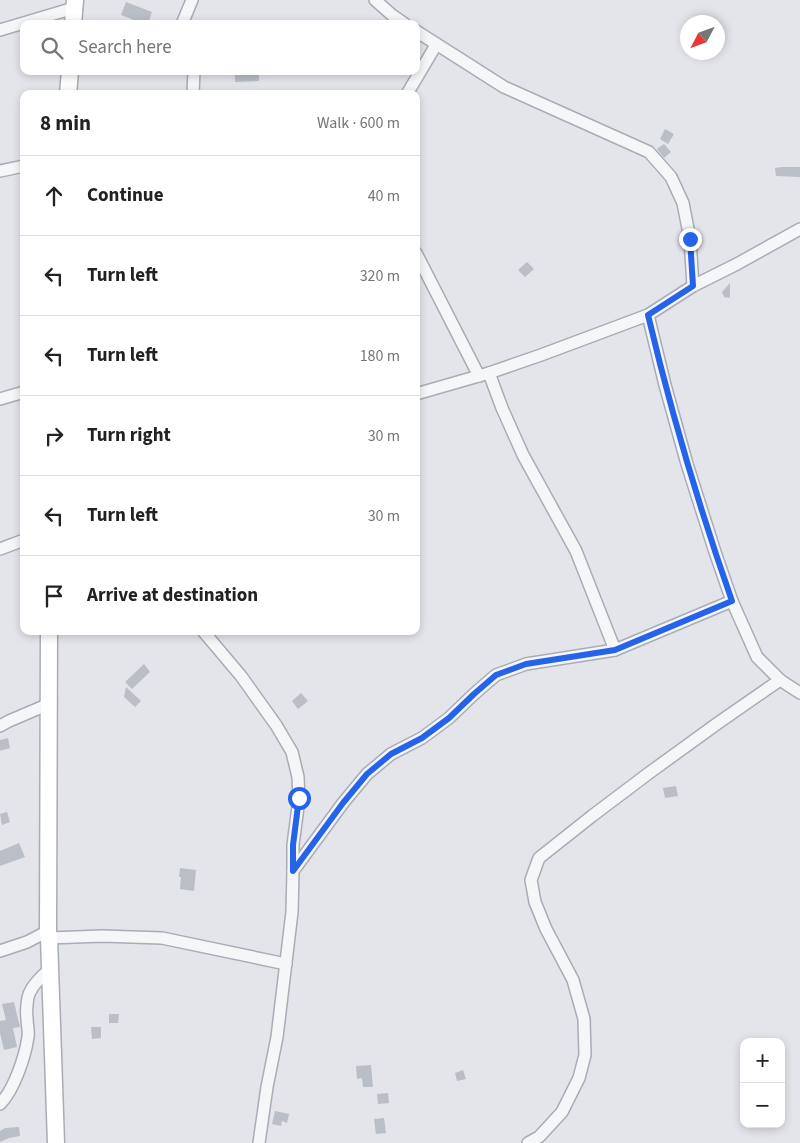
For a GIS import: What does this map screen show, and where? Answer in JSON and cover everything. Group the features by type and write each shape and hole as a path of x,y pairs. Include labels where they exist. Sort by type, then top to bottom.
{"main road":[{"path":"68,90 70,75"},
{"path":"49,635 49,934 56,1143"}],"street":[{"path":"184,20 192,0"},
{"path":"375,0 399,20"},
{"path":"39,20 74,11"},
{"path":"0,30 20,25"},
{"path":"420,34 504,87 649,152 670,177 683,203 690,239 693,286"},
{"path":"420,72 436,45"},
{"path":"193,90 194,75"},
{"path":"409,90 418,75"},
{"path":"0,171 20,167"},
{"path":"420,393 484,375 648,315 693,286 800,229"},
{"path":"420,259 502,408 523,455 576,551 615,650"},
{"path":"648,315 664,385 687,464 732,601 757,657 780,680 800,693"},
{"path":"0,399 20,393"},
{"path":"0,549 20,542"},
{"path":"293,871 367,774 391,754 422,738 449,718 496,675 526,664 615,650 732,601"},
{"path":"206,635 246,683 276,725 292,752 298,777 299,798 293,845 292,912 277,1037 259,1143"},
{"path":"528,1143 539,1137 562,1112 579,1078 586,1055 584,1019 573,980 546,929 535,902 531,880 539,858 635,784 780,680"},
{"path":"0,726 49,704"},
{"path":"0,951 49,934 162,938 286,964"},
{"path":"0,1104 6,1098 20,1070 26,1050 28,1035 26,1015 29,992 50,969"}],"building":[{"path":"126,2 152,12 149,20 134,20 121,15"},
{"path":"235,75 259,75 259,81 235,82"},
{"path":"665,129 674,134 668,144 660,139"},
{"path":"664,144 671,152 664,158 657,149"},
{"path":"800,167 800,177 776,176 775,168"},
{"path":"527,262 534,269 525,277 518,270"},
{"path":"730,283 730,296 729,298 724,297 722,292"},
{"path":"144,664 150,672 132,689 125,682"},
{"path":"126,687 141,701 135,707 124,697"},
{"path":"301,693 308,701 298,709 292,701"},
{"path":"8,738 10,748 0,751 0,740"},
{"path":"676,786 678,796 665,798 663,788"},
{"path":"7,812 10,822 2,825 0,814"},
{"path":"19,843 25,857 0,866 0,851"},
{"path":"180,868 196,870 194,891 180,889"},
{"path":"14,1002 20,1027 13,1028 17,1047 4,1050 0,1033 0,1021 6,1020 2,1004"},
{"path":"109,1014 119,1014 118,1023 109,1023"},
{"path":"91,1027 101,1027 101,1038 92,1039"},
{"path":"371,1065 373,1087 363,1087 362,1078 357,1079 356,1066"},
{"path":"463,1070 466,1079 457,1081 455,1073"},
{"path":"388,1093 389,1103 378,1104 377,1094"},
{"path":"275,1111 289,1114 287,1123 282,1121 281,1126 272,1124"},
{"path":"384,1118 386,1133 376,1134 374,1119"},
{"path":"19,1127 20,1136 0,1142 0,1131 5,1128"}],"route":[{"path":"299,798 293,845 293,871 367,774 391,754 422,738 449,718 496,675 526,664 615,650 732,601 687,464 664,385 648,315 693,286 690,239"}]}
